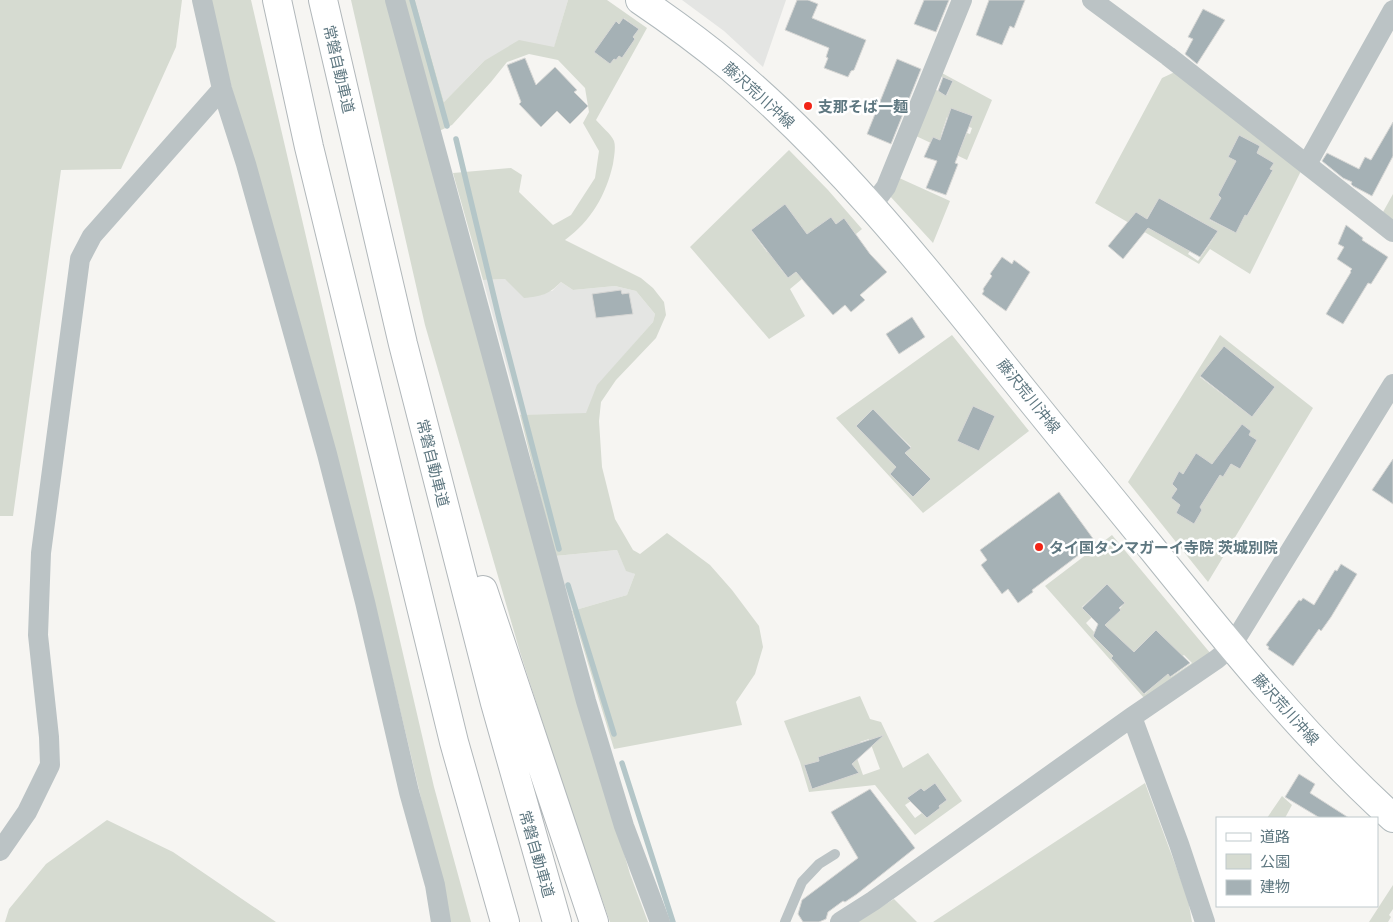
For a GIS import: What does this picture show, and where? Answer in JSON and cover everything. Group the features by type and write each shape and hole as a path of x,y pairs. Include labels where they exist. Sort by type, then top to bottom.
{"main road":[{"path":"277,0 309,147 454,742 505,922"},
{"name":"常磐自動車道","path":"323,0 402,344 493,694 556,922"},
{"name":"藤沢荒川沖線","path":"640,0 711,52 756,90 828,160 966,318 1231,647 1320,747 1393,818"},
{"path":"402,344 594,922"},
{"path":"454,742 489,922"}],"street":[{"path":"202,0 222,89 249,174 327,454 365,602 409,792 435,884 440,922"},
{"path":"395,0 586,701 624,826 660,922"},
{"path":"871,207 886,187 962,0"},
{"path":"1092,0 1168,56 1393,232"},
{"path":"1307,164 1393,10"},
{"path":"0,850 27,812 50,765 49,737 38,634 41,553 80,259 92,236 222,89"},
{"path":"840,922 873,901 1217,659 1231,647 1393,384"},
{"path":"1132,717 1179,844 1205,922"}],"lane":[{"path":"785,922 802,882 819,864 834,854"}],"shaded area":[{"path":"415,0 568,0 554,48 484,61 444,102"},
{"path":"682,0 786,0 763,67 724,31"},
{"path":"505,279 552,291 561,282 573,290 615,286 636,291 655,314 653,322 598,385 587,414 520,415 483,280"},
{"path":"617,550 626,570 635,574 627,595 572,611 555,556"}],"green space":[{"path":"0,0 182,0 176,47 121,169 61,170 13,516 0,516"},
{"path":"210,0 251,0 434,787 471,922 450,922 353,517 304,335 234,96"},
{"path":"351,0 389,0 518,484 630,874 648,922 610,922 572,814 520,652 425,325"},
{"path":"403,0 415,0 444,102 484,61 519,40 554,47 568,0 607,0 647,28 596,120 615,143 613,164 602,197 590,216 565,240 641,278 653,288 664,302 666,315 656,338 616,380 601,402 599,421 602,467 615,519 633,550 640,554 667,533 710,565 759,626 763,647 755,674 736,702 742,725 614,749 572,611 627,595 635,574 626,571 617,550 555,556 520,415 586,413 597,385 653,322 655,314 636,291 615,286 573,290 561,282 544,294 524,298 505,279 483,280 453,173 511,168 522,175 519,192 553,225 571,215 595,178 599,151 583,123 589,112 585,88 558,60 529,54 507,62 452,125 439,131","holes":["624,18 639,29 633,37 635,39 622,58 619,56 616,60 614,59 616,21 619,24"]},
{"path":"1177,71 1301,171 1250,274 1210,249 1199,264 1095,203 1162,78","holes":["1239,135 1260,146 1249,167 1228,157","1224,184 1265,184 1247,216 1221,203 1222,199 1218,195","1159,198 1199,220 1143,225","1218,203 1236,233 1210,220","1203,232 1213,239 1198,261 1188,254"]},
{"path":"940,72 992,100 967,160 916,136","holes":["940,76 953,81 947,95 934,89","955,110 973,116 969,127 972,128 970,134 967,133 960,149 943,143 945,137 941,135 947,117 952,118"]},
{"path":"789,150 862,229 790,289 805,316 769,339 690,247","holes":["785,205 791,235 767,252 751,230","831,217 836,224 844,218 853,231 802,239","786,261 795,273 788,278 779,267"]},
{"path":"897,177 950,201 933,243 889,195"},
{"path":"1393,194 1393,220 1383,212"},
{"path":"952,335 1029,431 923,513 836,418","holes":["973,406 995,416 979,450 958,441","873,409 911,447 894,464 856,426","908,456 931,479 914,496 890,474"]},
{"path":"1220,335 1313,408 1208,582 1128,482","holes":["1224,346 1275,387 1252,417 1200,377","1239,430 1257,440 1240,469 1231,464 1220,475 1200,507 1202,510 1194,523 1176,513 1180,505 1171,498 1177,489 1172,484 1179,472 1183,474 1196,454 1218,468 1217,458"]},
{"path":"1112,535 1211,654 1144,698 1045,586","holes":["1107,584 1125,603 1105,625 1108,628 1097,640 1093,636 1094,632 1086,623 1092,617 1082,607","1156,630 1181,657 1184,655 1192,663 1171,677 1162,668 1157,683 1145,694 1111,658 1125,644 1134,652"]},
{"path":"860,696 870,719 881,722 903,768 928,753 962,801 915,835 875,785 809,792 784,721","holes":["869,739 880,769 863,775 853,747","848,751 855,774 812,789 804,766 819,761 818,757","935,783 947,800 927,818 922,813 915,818 905,805 914,799 911,795 921,788 924,791"]},
{"path":"1145,783 1188,899 1192,922 933,922"},
{"path":"1282,796 1292,805 1286,817 1268,817"},
{"path":"107,820 173,852 276,922 5,922 9,909 46,864"},
{"path":"1393,885 1393,909 1389,915 1391,917 1388,922 1369,922"},
{"path":"894,899 917,922 856,922"}],"building":[{"path":"797,0 808,0 818,4 812,18 866,40 854,70 851,71 848,77 824,68 829,48 785,30"},
{"path":"924,0 949,0 936,32 914,24"},
{"path":"989,0 1025,0 1014,28 1010,26 1002,45 976,35"},
{"path":"1203,9 1225,20 1197,64 1185,54 1193,39 1188,37"},
{"path":"623,18 639,29 633,37 635,39 622,58 619,56 610,64 594,52 616,21 619,24"},
{"path":"525,58 536,85 555,67 577,90 574,92 588,106 570,124 557,111 541,127 519,104 521,102 507,65"},
{"path":"897,59 921,69 891,144 867,134"},
{"path":"943,77 953,81 946,96 938,91"},
{"path":"951,108 973,116 955,163 958,164 946,195 926,188 937,161 924,157 933,137 940,140"},
{"path":"1393,122 1393,156 1372,196 1353,186 1352,182 1343,178 1322,161 1327,153 1359,169 1365,157 1371,160"},
{"path":"1239,135 1260,146 1257,153 1274,163 1270,169 1273,170 1236,233 1209,219 1221,198 1218,195 1236,161 1228,157"},
{"path":"1159,198 1218,231 1200,257 1148,228 1123,259 1108,246 1136,212 1147,219"},
{"path":"785,204 807,234 831,217 836,224 844,218 870,254 887,272 860,295 865,300 851,312 845,305 833,315 796,272 788,278 751,230"},
{"path":"1346,225 1363,238 1362,240 1388,257 1371,284 1368,283 1343,324 1326,314 1352,269 1337,259 1344,247 1338,244"},
{"path":"1002,257 1012,264 1014,260 1030,272 1006,311 982,294 983,289 992,276 990,274"},
{"path":"621,290 622,294 629,293 633,314 596,318 592,294"},
{"path":"912,317 925,337 899,354 886,334"},
{"path":"1224,346 1275,387 1252,417 1200,376"},
{"path":"973,406 995,416 979,451 957,441"},
{"path":"873,409 911,448 905,453 931,479 913,497 890,474 896,467 856,426"},
{"path":"1242,424 1251,431 1249,435 1257,440 1240,469 1231,464 1223,477 1220,475 1200,507 1202,510 1194,524 1176,513 1180,505 1171,498 1177,489 1172,484 1179,471 1183,474 1196,453 1212,464"},
{"path":"1393,459 1393,504 1372,490"},
{"name":"タイ国タンマガーイ寺院 茨城別院","path":"1059,492 1097,544 1085,553 1084,551 1032,590 1033,592 1018,603 1008,589 1002,594 981,565 987,560 980,550"},
{"path":"1341,564 1357,574 1331,617 1321,631 1319,629 1293,666 1268,649 1269,647 1266,645 1299,600 1301,601 1303,598 1314,605 1335,570 1337,571"},
{"path":"1107,584 1125,603 1119,608 1121,610 1105,625 1134,652 1156,630 1190,663 1170,677 1168,674 1144,694 1111,658 1113,656 1093,636 1098,624 1082,608"},
{"path":"884,735 852,764 859,773 812,789 804,765 819,761 818,757"},
{"path":"1299,774 1315,784 1310,793 1347,817 1318,817 1285,797"},
{"path":"935,783 947,800 927,818 907,798 921,788 924,791"},
{"path":"870,789 915,848 857,894 828,912 826,919 819,922 803,922 798,914 802,900 858,858 831,812"}],"waterway":[{"path":"412,0 447,126"},
{"path":"456,139 499,318 559,549"},
{"path":"568,585 614,734"},
{"path":"622,763 673,922"}],"place":[{"name":"支那そば一麺","path":"808,106"},
{"name":"タイ国タンマガーイ寺院 茨城別院","path":"1039,547"}]}
